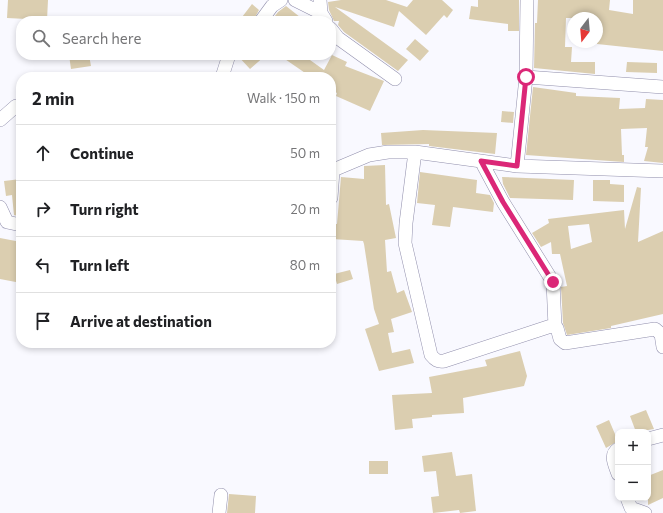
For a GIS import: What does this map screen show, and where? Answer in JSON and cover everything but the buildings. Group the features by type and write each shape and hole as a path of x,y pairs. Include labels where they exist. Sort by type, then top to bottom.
{"street":[{"path":"265,16 272,6 281,0"},
{"path":"295,0 322,11"},
{"path":"517,166 526,77 527,0"},
{"path":"336,35 395,79"},
{"path":"224,72 227,60"},
{"path":"526,77 663,87"},
{"path":"0,120 16,106"},
{"path":"336,170 355,160 373,154 388,152 416,152 517,166 663,171"},
{"path":"416,152 406,223 406,243 431,355 434,359 444,361 546,328 556,327"},
{"path":"481,161 503,202 553,282 556,327 560,339 565,343 654,328 661,334 663,348"},
{"path":"0,207 7,222 16,224"},
{"path":"651,438 663,435"},
{"path":"615,452 612,458 615,466"},
{"path":"219,513 221,495"},
{"path":"628,501 631,508 645,513"}],"route":[{"path":"526,77 517,166 481,161 503,202 553,282"}]}
